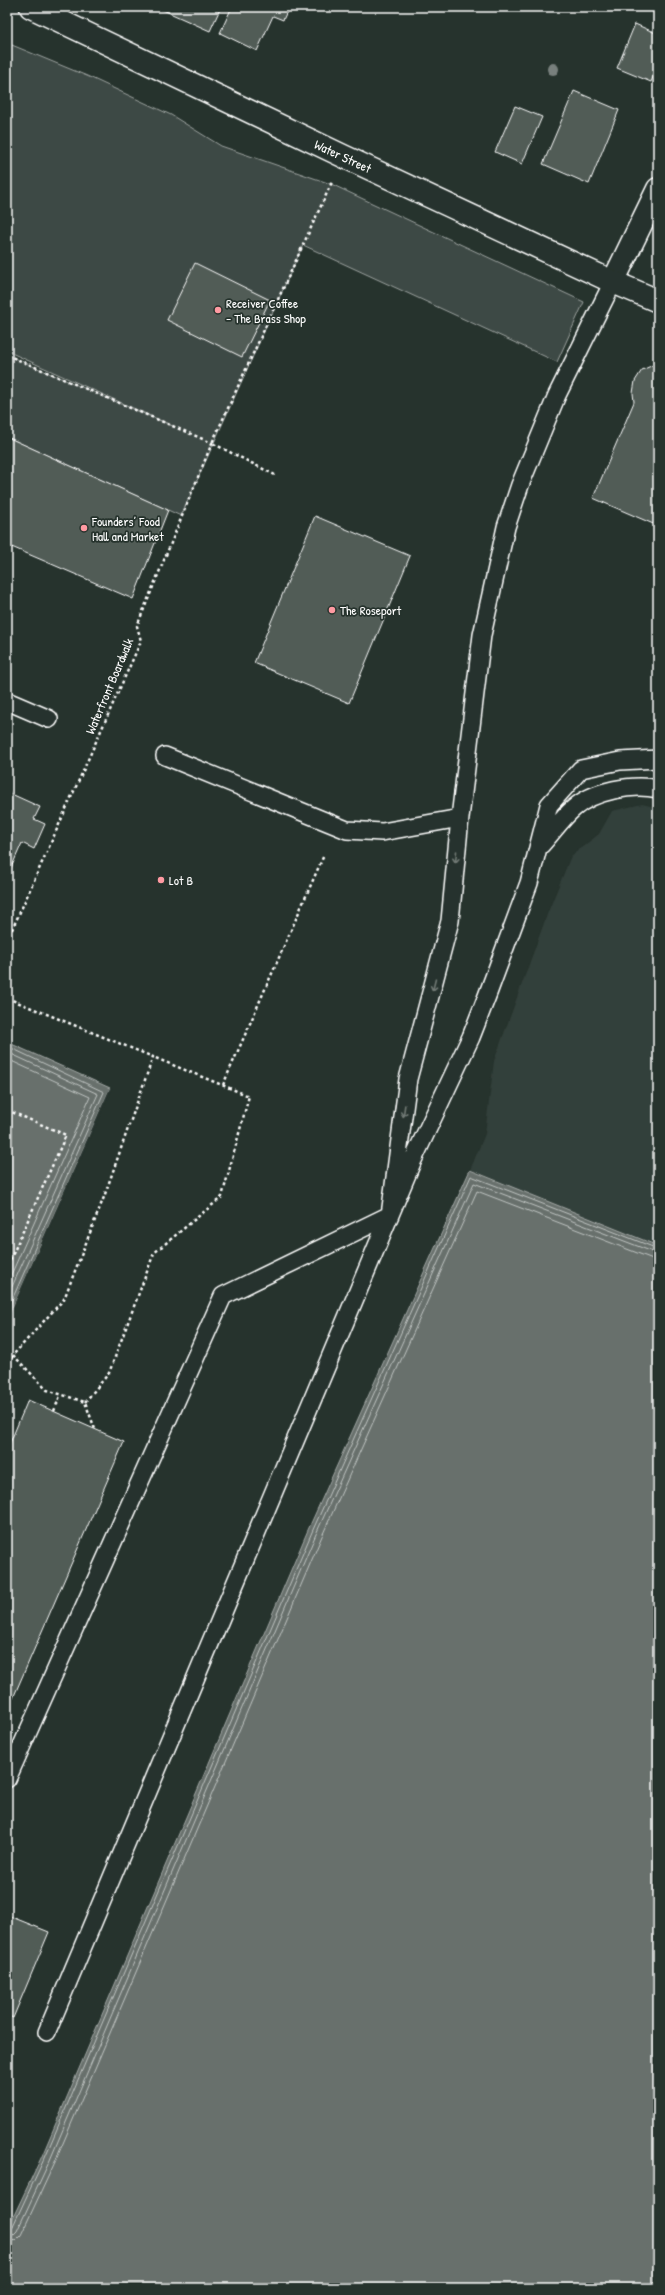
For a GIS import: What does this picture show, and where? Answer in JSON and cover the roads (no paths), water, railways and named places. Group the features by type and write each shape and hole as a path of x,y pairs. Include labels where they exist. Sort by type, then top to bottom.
{"street":[{"name":"Water Street","path":"31,7 343,156 613,282 658,301"},
{"path":"613,282 658,189"}],"lane":[{"path":"390,1215 408,1079 450,921 460,818 482,635 506,527 520,485 557,394 613,282"},
{"path":"7,702 49,719"},
{"path":"165,756 347,830 382,832 460,818"},
{"path":"47,2032 413,1160 471,1037 529,883 549,805 581,769 620,761 658,759"},
{"path":"538,848 574,807 608,790 650,787 658,788"},
{"path":"7,1779 223,1296 390,1215"}],"water":[{"path":"7,1042 110,1088 7,1320"},
{"path":"470,1170 658,1246 658,2288 7,2288 7,2230 42,2156 308,1530"}],"place":[{"name":"Receiver Coffee - The Brass Shop","path":"218,310"},
{"name":"Founders’ Food Hall and Market","path":"84,528"},
{"name":"The Roseport","path":"332,610"},
{"name":"Lot B","path":"161,880"}]}
